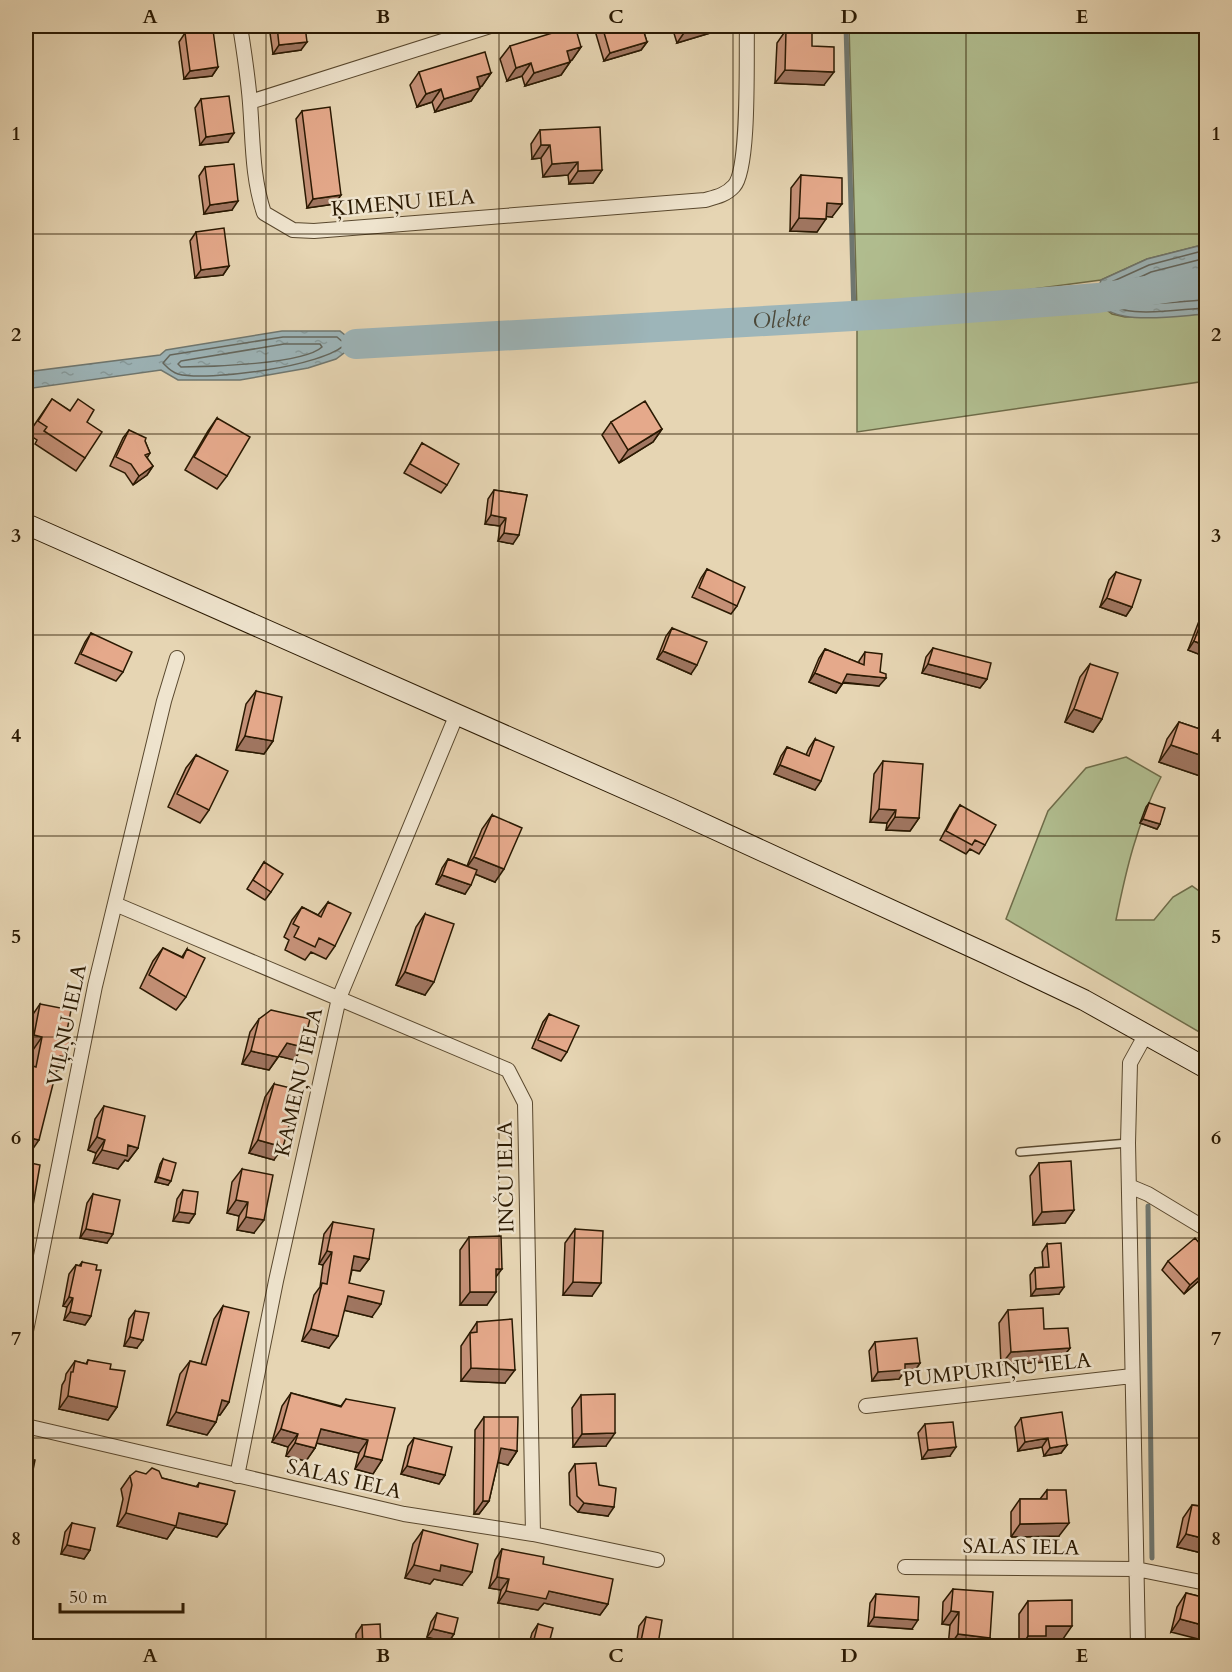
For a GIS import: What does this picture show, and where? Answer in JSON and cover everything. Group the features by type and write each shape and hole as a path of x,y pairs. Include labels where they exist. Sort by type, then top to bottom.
{"main road":[{"path":"26,524 457,714 987,954 1084,1000 1206,1068"}],"street":[{"name":"ĶIMEŅU IELA","path":"240,26 250,102 253,162 258,194 264,213 293,230 314,231 705,200 724,195 735,185 744,161 747,26"},
{"path":"250,102 490,26"},
{"name":"VIĻŅU IELA","path":"26,1331 114,904 164,701 177,658"},
{"name":"KAMEŅU IELA","path":"237,1476 279,1270 339,998 457,714"},
{"name":"INČU IELA","path":"114,904 508,1071 525,1103 533,1534"},
{"path":"1138,1647 1128,1143 1130,1063 1146,1034"},
{"path":"1129,1186 1148,1194 1206,1229"},
{"name":"PUMPURIŅU IELA","path":"866,1406 1132,1376"},
{"name":"SALAS IELA","path":"26,1426 404,1514 533,1534 657,1560"},
{"name":"SALAS IELA","path":"905,1567 1136,1569 1206,1583"}],"lane":[{"path":"1020,1152 1128,1143"}],"green space":[{"path":"849,26 1206,26 1206,244 1147,259 1101,280 857,312"},
{"path":"1100,305 1112,314 1125,317 1206,314 1206,381 857,432 857,320"},
{"path":"1126,757 1161,777 1145,812 1133,847 1116,920 1154,920 1173,897 1192,886 1206,896 1206,1036 1006,919 1048,811 1086,768"}],"water":[{"path":"1206,244 1206,314 1136,318 1118,315 1105,308 1099,297 1101,280 1147,259"},
{"path":"282,331 340,331 356,344 336,359 308,368 240,380 178,380 161,370 26,389 26,372 160,355 166,350"}],"building":[{"path":"277,26 305,26 307,42 279,45"},
{"path":"575,26 581,47 567,51 570,62 534,73 531,63 516,68 510,46"},
{"path":"602,26 642,26 647,42 610,53"},
{"path":"685,26 702,26 686,30"},
{"path":"213,30 218,67 190,71 185,33"},
{"path":"786,30 812,31 812,46 834,47 834,72 785,70"},
{"path":"485,52 491,73 477,77 480,88 444,99 441,89 426,94 419,72"},
{"path":"229,96 234,133 206,137 201,99"},
{"path":"330,107 341,195 313,199 302,111"},
{"path":"600,127 602,170 578,171 578,162 552,164 550,145 541,145 540,130"},
{"path":"234,164 238,201 210,205 205,167"},
{"path":"801,175 842,178 842,204 827,203 826,219 799,218"},
{"path":"224,228 229,266 201,270 196,232"},
{"path":"52,399 70,411 78,399 94,410 87,422 102,432 85,458 44,431 47,427 38,421"},
{"path":"645,401 662,429 628,450 611,422"},
{"path":"217,418 250,437 227,476 194,457"},
{"path":"129,430 146,438 150,453 145,455 153,466 139,476 131,464 116,457"},
{"path":"422,443 459,464 447,485 410,464"},
{"path":"494,490 527,495 519,535 504,533 506,518 491,515"},
{"path":"707,569 745,587 737,606 699,588"},
{"path":"1116,572 1141,580 1132,607 1107,598"},
{"path":"1206,613 1206,646 1194,641"},
{"path":"672,628 707,642 697,665 663,651"},
{"path":"91,633 132,652 123,672 81,654"},
{"path":"933,648 991,663 987,679 928,664"},
{"path":"825,649 864,665 865,652 882,654 880,672 886,674 886,678 847,674 842,684 815,673"},
{"path":"1090,664 1118,673 1102,719 1074,709"},
{"path":"256,691 282,697 273,741 245,736"},
{"path":"1179,722 1206,731 1206,757 1171,745"},
{"path":"815,739 834,747 821,781 780,765 787,747 809,756"},
{"path":"196,755 228,771 209,810 177,794"},
{"path":"883,761 923,764 919,818 895,817 896,810 879,809"},
{"path":"1149,803 1165,808 1160,824 1143,819"},
{"path":"960,805 996,825 985,845 975,840 972,845 946,831"},
{"path":"492,815 522,828 504,869 474,857"},
{"path":"448,859 477,870 471,885 442,875"},
{"path":"264,862 283,874 271,892 253,880"},
{"path":"328,902 351,913 335,946 319,938 315,947 294,937 299,927 293,924 302,907 321,917"},
{"path":"425,914 454,924 434,982 405,972"},
{"path":"163,948 183,958 187,949 205,958 186,997 149,975"},
{"path":"40,1004 71,1010 65,1041 71,1042 68,1057 60,1056 39,1140 26,1137 26,1064 36,1067 42,1037 34,1035"},
{"path":"271,1010 310,1019 303,1047 287,1043 278,1057 251,1051 259,1019"},
{"path":"549,1014 579,1026 567,1052 538,1040"},
{"path":"274,1084 299,1090 283,1147 258,1140"},
{"path":"104,1106 145,1116 138,1148 128,1145 127,1156 102,1150 105,1140 97,1137"},
{"path":"163,1159 176,1163 171,1181 158,1177"},
{"path":"1071,1161 1074,1210 1042,1212 1039,1163"},
{"path":"26,1162 40,1165 31,1217 26,1216"},
{"path":"242,1169 273,1175 264,1220 246,1217 248,1202 236,1200"},
{"path":"183,1190 198,1192 195,1214 179,1212"},
{"path":"93,1194 120,1200 113,1234 86,1229"},
{"path":"333,1222 374,1229 369,1259 354,1256 349,1283 384,1291 381,1304 348,1296 338,1336 311,1329 322,1283 327,1284 332,1252 327,1251"},
{"path":"575,1229 603,1231 601,1283 573,1282"},
{"path":"501,1236 502,1269 496,1269 496,1292 470,1292 469,1237"},
{"path":"1195,1238 1206,1251 1204,1263 1206,1271 1190,1285 1168,1261"},
{"path":"1061,1243 1064,1287 1036,1289 1035,1268 1049,1267 1047,1244"},
{"path":"82,1262 97,1265 96,1270 101,1270 91,1316 70,1312 73,1298 69,1297 76,1265 81,1266"},
{"path":"223,1306 249,1312 229,1402 222,1400 216,1422 176,1412 190,1361 206,1365"},
{"path":"1043,1308 1044,1329 1068,1328 1070,1348 1011,1352 1008,1310"},
{"path":"135,1311 149,1313 143,1340 130,1337"},
{"path":"512,1319 515,1370 471,1368 470,1333 477,1332 477,1322"},
{"path":"917,1338 920,1363 905,1364 905,1370 878,1372 875,1342"},
{"path":"88,1360 111,1364 110,1369 125,1371 117,1407 68,1396 75,1361 87,1364"},
{"path":"291,1393 341,1407 346,1399 395,1408 382,1460 364,1456 368,1440 321,1429 315,1448 295,1443 298,1434 281,1429"},
{"path":"615,1394 615,1433 582,1434 581,1395"},
{"path":"1062,1412 1067,1445 1050,1448 1048,1438 1025,1442 1021,1418"},
{"path":"484,1417 518,1417 517,1451 501,1448 489,1501 483,1501"},
{"path":"953,1422 956,1447 928,1450 925,1424"},
{"path":"414,1438 452,1447 445,1475 407,1466"},
{"path":"26,1458 35,1460 31,1480 26,1479"},
{"path":"596,1463 599,1485 616,1488 614,1507 584,1503 577,1496 575,1464"},
{"path":"152,1468 159,1471 162,1478 198,1487 199,1483 235,1491 227,1524 179,1513 176,1526 126,1513 132,1485 130,1476 136,1471 146,1474"},
{"path":"1047,1490 1066,1490 1069,1523 1020,1524 1020,1499 1047,1499"},
{"path":"1192,1505 1206,1507 1206,1539 1186,1534"},
{"path":"72,1523 95,1528 90,1550 67,1545"},
{"path":"423,1530 478,1544 472,1572 441,1565 440,1571 414,1565"},
{"path":"502,1549 544,1557 543,1564 613,1579 608,1604 549,1591 546,1599 506,1591 509,1579 497,1577"},
{"path":"953,1589 993,1592 990,1638 958,1634 959,1612 951,1611"},
{"path":"1186,1593 1206,1598 1206,1626 1180,1619"},
{"path":"876,1594 919,1597 918,1620 874,1617"},
{"path":"1072,1600 1072,1626 1046,1626 1046,1636 1028,1636 1028,1601"},
{"path":"437,1613 458,1618 454,1634 433,1629"},
{"path":"646,1617 662,1620 658,1644 641,1641"},
{"path":"380,1624 381,1647 363,1647 362,1625"},
{"path":"538,1624 553,1628 548,1647 532,1647"}],"waterway":[{"path":"846,26 854,315"},
{"name":"Olekte","path":"356,344 888,314 1098,298 1206,282"},
{"path":"1148,1206 1152,1558"}]}
